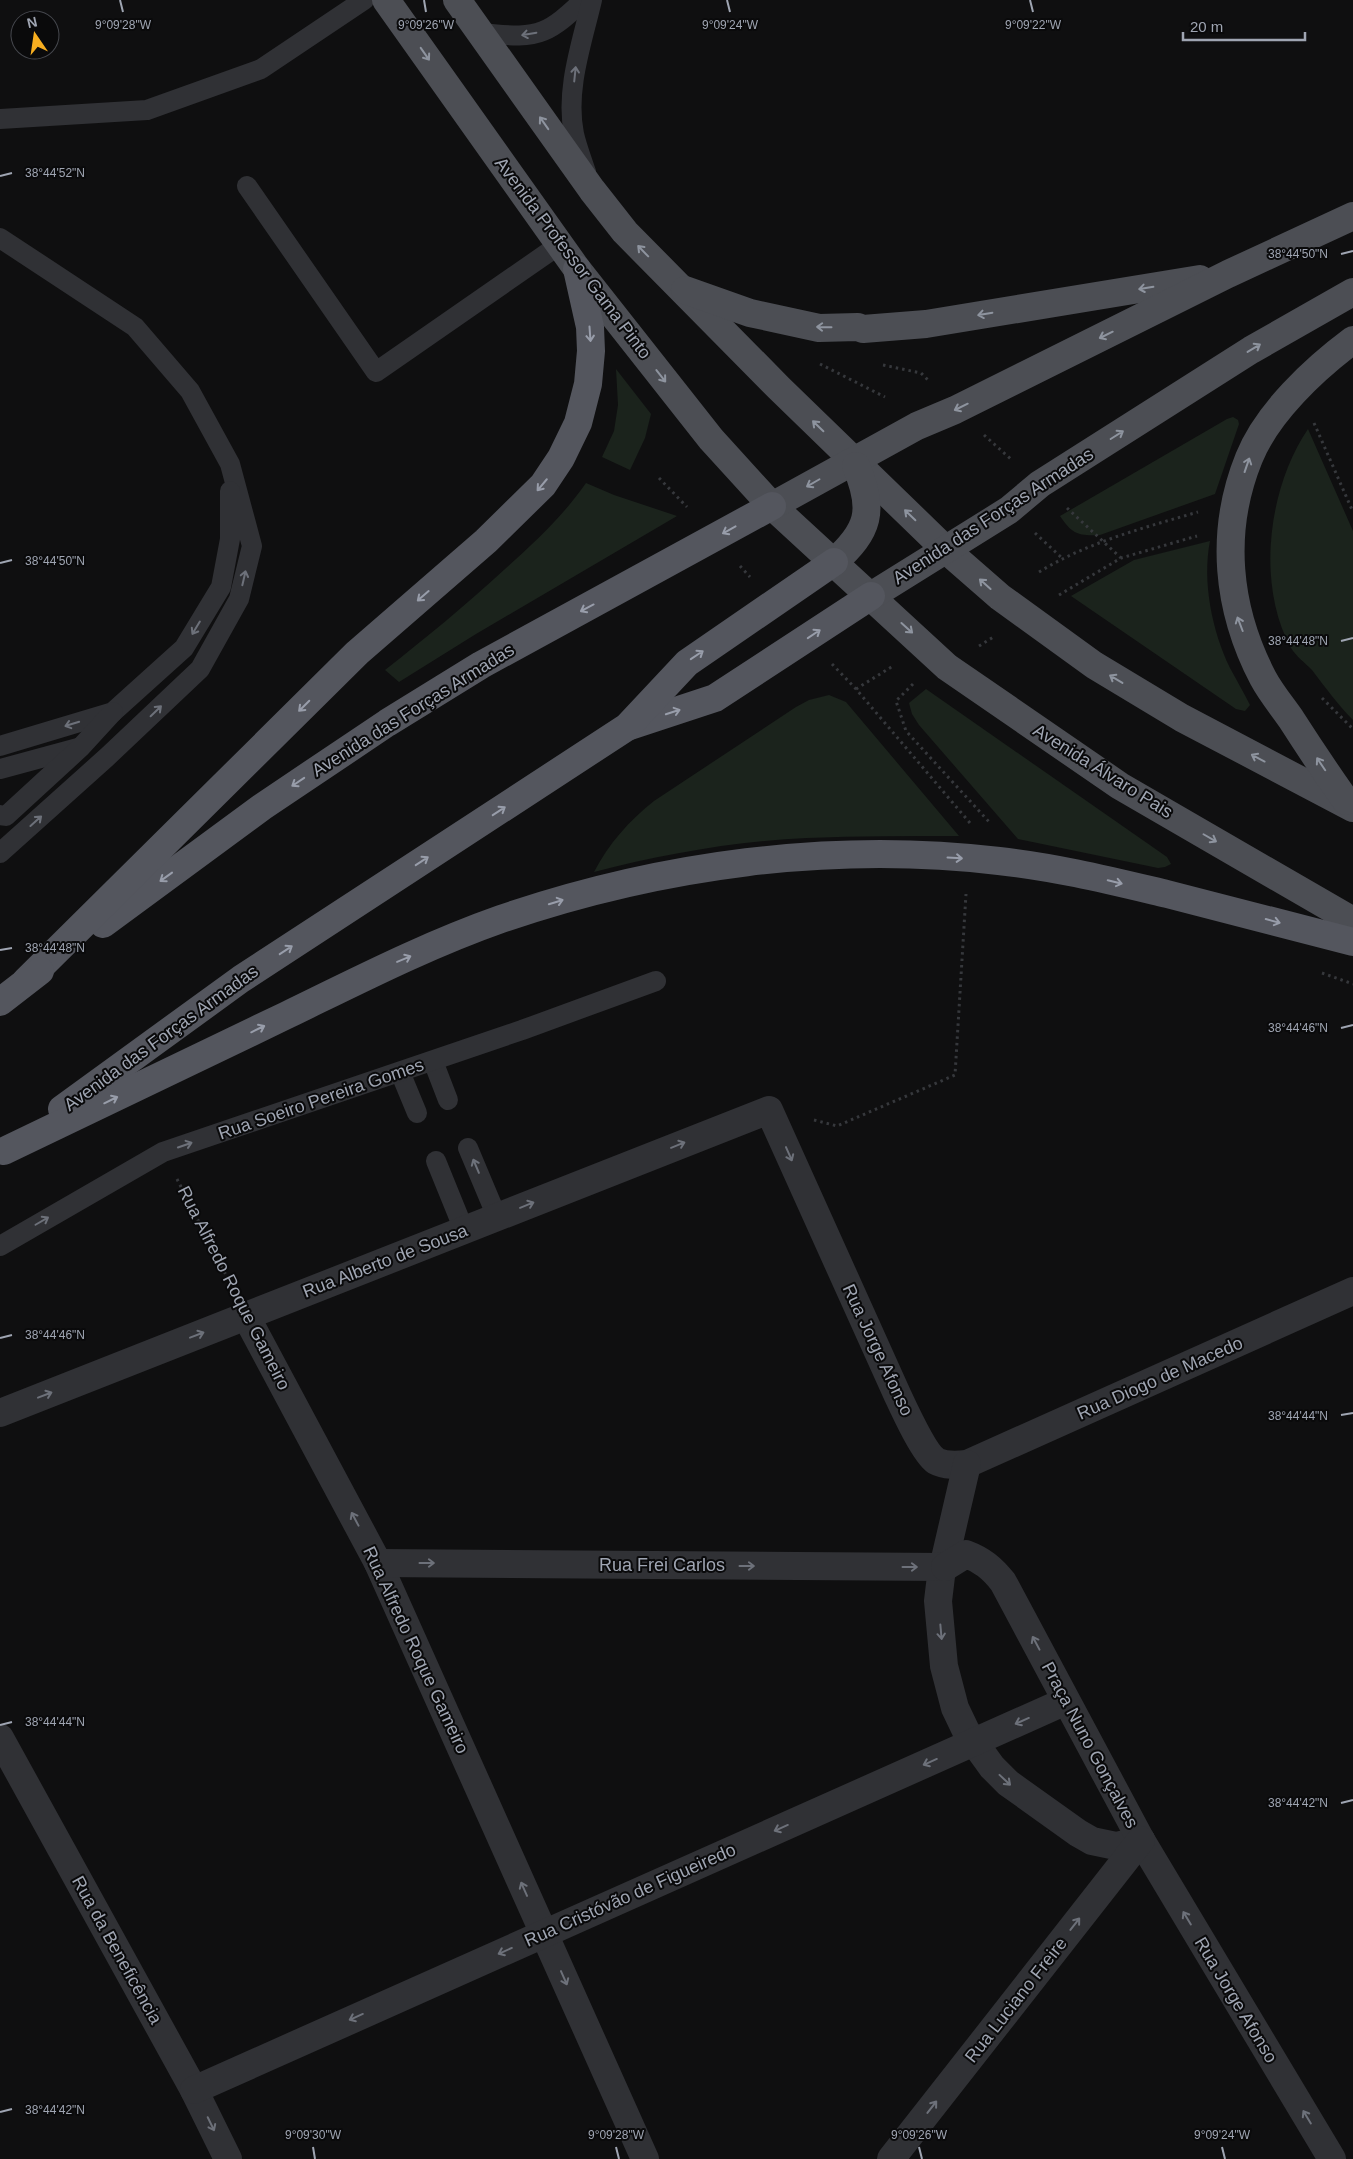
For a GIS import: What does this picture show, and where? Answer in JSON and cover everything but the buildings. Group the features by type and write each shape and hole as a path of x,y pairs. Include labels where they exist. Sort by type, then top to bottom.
{"highway":[{"path":"26,981 357,653 486,541 543,484 561,458 578,423 588,384 591,351 590,327 577,269"},
{"name":"Avenida das Forças Armadas","path":"0,1002 262,807 387,724 481,665 772,506"},
{"name":"Avenida das Forças Armadas","path":"2,1153 241,979 626,727 687,663 834,562"},
{"name":"Avenida das Forças Armadas","path":"626,727 715,698 871,596"},
{"path":"2,1153 397,962 498,920 562,900 648,878 713,867 776,860 842,856 906,855 1000,861 1098,877 1353,942"}],"main road":[{"name":"Avenida Professor Gama Pinto","path":"386,0 559,245 711,439 772,506 834,562"},
{"path":"457,0 592,190 625,232 676,286 945,549 1025,617 1094,665 1182,718 1350,806"},
{"name":"Avenida das Forças Armadas","path":"772,506 917,426 955,410 1228,274 1353,216"},
{"path":"676,286 750,313 819,328 858,327 862,329 926,324 1228,274"},
{"name":"Avenida das Forças Armadas","path":"871,596 1009,510 1040,484 1251,350 1353,292"},
{"path":"1350,806 1264,679 1250,648 1237,616 1230,534 1240,482 1249,457 1268,425 1290,395 1331,356 1353,340"},
{"name":"Avenida das Forças Armadas","path":"834,562 853,546 864,525 868,501 853,460"},
{"name":"Avenida Álvaro Pais","path":"834,562 947,667 1120,786 1353,921"}],"street":[{"name":"Rua Alberto de Sousa","path":"0,1413 769,1110"},
{"name":"Rua Jorge Afonso","path":"769,1110 897,1394 919,1437 936,1460 952,1465 967,1464"},
{"name":"Rua Diogo de Macedo","path":"967,1464 1353,1291"},
{"name":"Rua Alfredo Roque Gameiro","path":"246,1316 378,1563 645,2159"},
{"path":"945,1567 967,1464"},
{"name":"Praça Nuno Gonçalves","path":"966,1554 980,1560 994,1570 1003,1582 1066,1701 1141,1840 1116,1846 1092,1841 1078,1833 1008,1783 992,1767 966,1732 955,1708 944,1666 938,1601 945,1567 966,1554"},
{"name":"Rua Frei Carlos","path":"378,1563 945,1567"},
{"name":"Rua Cristóvão de Figueiredo","path":"194,2090 1066,1701"},
{"name":"Rua da Beneficência","path":"1,1742 194,2090 228,2159"},
{"name":"Rua Jorge Afonso","path":"1141,1840 1332,2159"},
{"name":"Rua Luciano Freire","path":"891,2159 1141,1840"}],"lane":[{"path":"0,119 147,110 261,69 364,0"},
{"path":"480,33 519,36 542,32 563,19 584,0"},
{"path":"592,0 575,69 572,104 574,134 592,190"},
{"path":"246,186 376,372 559,245"},
{"path":"0,238 135,327 190,391 230,464 252,546 239,599 200,669 132,734 0,853"},
{"path":"0,815 6,816 80,748 113,712 184,648 221,587 230,539 230,464"},
{"path":"0,746 113,712"},
{"path":"0,769 132,734"},
{"name":"Rua Soeiro Pereira Gomes","path":"0,1246 163,1152 433,1061 656,981"},
{"path":"433,1061 448,1100"},
{"path":"400,1072 417,1113"},
{"path":"468,1148 497,1217"},
{"path":"436,1161 464,1230"}],"path":[{"path":"814,362 886,397"},
{"path":"882,365 921,373 955,410 1121,558 947,667 912,685 896,701 906,731 1001,835 1000,861"},
{"path":"1312,417 1353,512"},
{"path":"659,478 686,507"},
{"path":"1039,572 1062,558 1103,541 1201,510"},
{"path":"1030,528 1062,558"},
{"path":"828,661 856,689 970,822 970,828"},
{"path":"856,689 896,664"},
{"path":"1318,694 1353,729"},
{"path":"769,1110 837,1126 955,1075 966,887"},
{"path":"1320,972 1353,984"},
{"name":"Rua Alfredo Roque Gameiro","path":"163,1152 246,1316"}],"shaded area":[{"path":"616,369 651,414 645,438 630,470 602,457 614,431 618,405"},
{"path":"1233,417 1238,420 1239,424 1215,494 1100,535 1076,533 1068,527 1060,516 1227,419"},
{"path":"1308,429 1353,531 1353,720 1312,670 1291,648 1280,623 1273,595 1270,566 1271,537 1276,507 1294,453"},
{"path":"586,483 614,495 677,516 476,634 399,682 385,670 461,608 527,549 558,518"},
{"path":"1210,541 1207,573 1210,606 1224,654 1250,705 1245,711 1236,709 1071,596 1134,560"},
{"path":"926,689 1167,857 1171,864 1158,868 1018,839 919,725 912,714 909,703"},
{"path":"829,695 846,702 959,836 826,837 753,842 673,854 594,872 606,851 620,833 654,801 796,707 809,700"}]}
